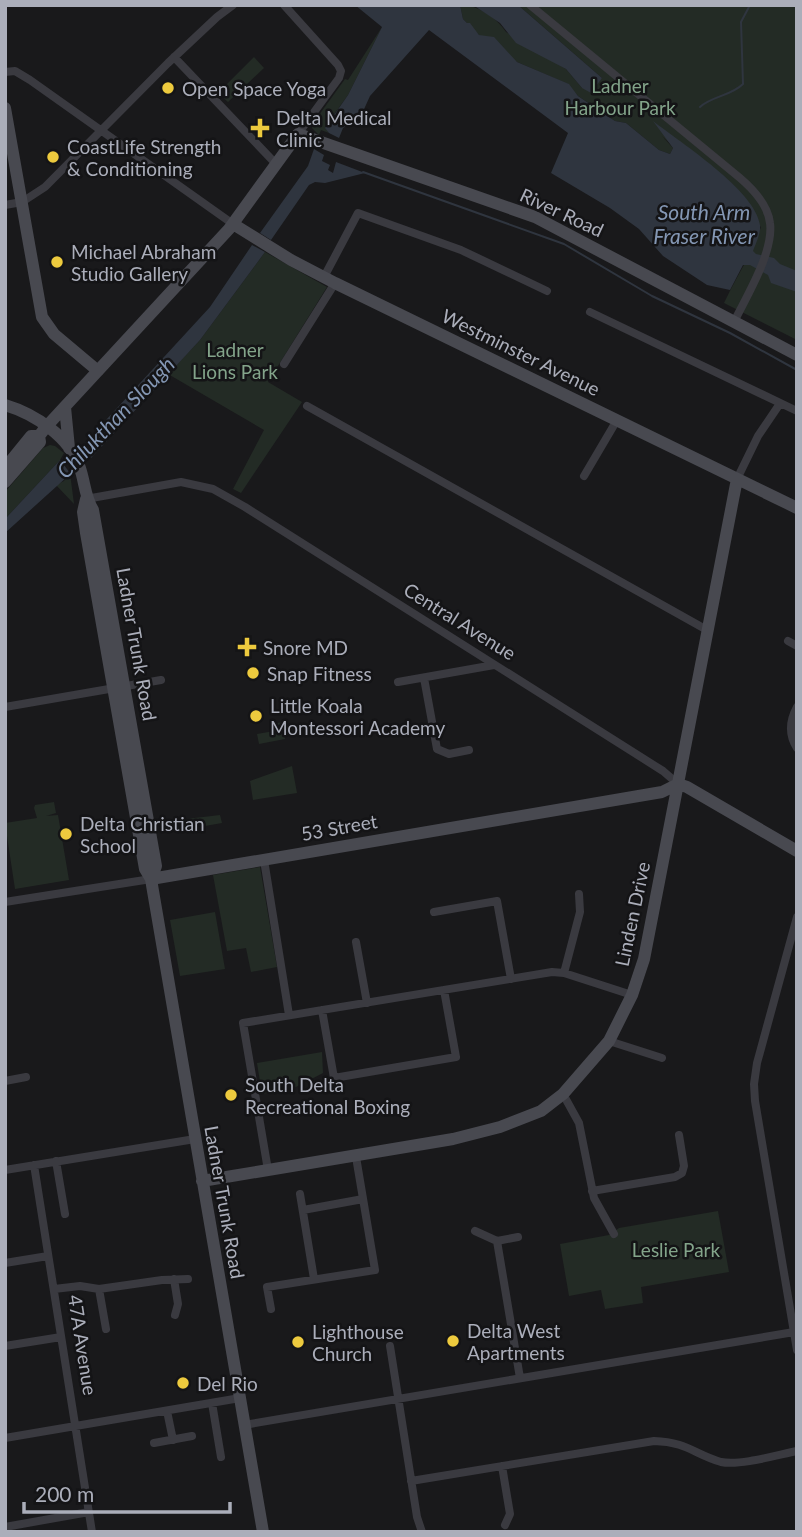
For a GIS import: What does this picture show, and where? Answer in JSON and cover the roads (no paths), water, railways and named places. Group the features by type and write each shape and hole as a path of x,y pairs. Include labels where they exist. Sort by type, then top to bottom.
{"street":[{"path":"5,205 22,202 45,187 174,57 233,5"},
{"path":"5,468 31,436 43,431 233,223 339,78 340,68 284,5"},
{"path":"530,5 759,197 770,223 769,241 734,322"},
{"path":"174,57 276,164"},
{"path":"5,72 15,71 30,80 233,223"},
{"path":"5,108 8,141 22,202 42,317 54,334 98,371"},
{"name":"River Road","path":"298,134 535,217 797,355"},
{"path":"284,364 329,280 358,213 461,250 547,291"},
{"name":"Westminster Avenue","path":"233,223 329,280 797,509"},
{"path":"590,312 779,405 797,411"},
{"path":"5,405 32,416 43,431"},
{"name":"Linden Drive","path":"202,1181 356,1157 453,1139 500,1127 541,1111 562,1094 609,1041 632,995 645,959 737,479 758,436 779,405"},
{"path":"307,406 707,630"},
{"path":"65,407 69,448"},
{"path":"584,476 617,420"},
{"path":"5,482 40,442 43,431"},
{"name":"Ladner Trunk Road","path":"43,431 69,448 79,465 84,484 86,499 83,512 86,533 119,688 145,869 151,879 263,1532"},
{"name":"Central Avenue","path":"86,499 181,482 213,489 663,771 678,784 797,851"},
{"path":"788,641 797,646"},
{"path":"398,682 494,665"},
{"path":"424,678 437,749 449,754 469,750"},
{"path":"5,707 161,680"},
{"path":"797,706 790,729 797,748"},
{"name":"53 Street","path":"5,902 662,792 678,784"},
{"path":"264,860 289,1015"},
{"path":"564,973 580,912 579,894"},
{"path":"434,912 497,901 511,979"},
{"path":"797,917 757,1063 754,1084 797,1350"},
{"path":"356,942 367,1003"},
{"path":"268,1170 243,1023 552,972 564,973 632,995"},
{"path":"322,1010 334,1078 456,1057 444,990"},
{"path":"609,1041 662,1058"},
{"path":"5,1081 26,1077"},
{"path":"562,1094 579,1123 594,1198 614,1234"},
{"path":"592,1191 675,1177 682,1173 684,1166 679,1135"},
{"path":"5,1170 195,1139"},
{"path":"271,1310 267,1287 375,1270 356,1157"},
{"path":"56,1161 65,1214"},
{"name":"47A Avenue","path":"34,1165 92,1532"},
{"path":"300,1194 314,1279"},
{"path":"303,1210 363,1199"},
{"path":"475,1231 497,1241 518,1237"},
{"path":"497,1241 520,1378"},
{"path":"5,1263 48,1256"},
{"path":"174,1279 178,1304 175,1315"},
{"path":"54,1289 76,1286 99,1289 188,1279"},
{"path":"99,1289 106,1329"},
{"path":"244,1425 794,1332"},
{"path":"5,1346 61,1337"},
{"path":"390,1346 417,1517 422,1532"},
{"path":"5,1438 240,1398"},
{"path":"212,1403 221,1458"},
{"path":"167,1410 173,1440"},
{"path":"154,1443 192,1436"},
{"path":"411,1481 654,1441 672,1441 721,1462 733,1463 797,1451"},
{"path":"502,1466 510,1514 505,1525"},
{"path":"5,1527 89,1512"}],"water":[{"name":"South Arm Fraser River","path":"355,5 460,5 463,19 470,23 479,35 494,37 517,62 569,84 578,96 615,121 626,123 659,150 670,154 673,148 653,121 715,168 745,197 755,211 760,225 753,251 774,258 780,264 797,271 797,292 771,283 768,275 750,265 743,265 730,290 707,285 663,256 639,229 610,208 551,173 568,133 429,30 370,96 360,118 343,128 339,138 329,133 325,128 348,95 382,27"},
{"path":"473,5 518,5 602,78 591,93 582,88 566,69 516,43 500,23"},
{"path":"314,149 324,155 322,161 330,165 328,170 333,173 336,162 365,173 309,185 271,240 260,233 308,166"},
{"name":"Chilukthan Slough","path":"252,245 265,252 200,340 91,458 83,445 210,307"},
{"path":"60,460 70,473 68,476 5,533 5,519"}],"waterway":[{"path":"700,107 743,84 741,22 750,5"},
{"path":"363,172 564,244 652,296 730,333 797,370"}],"place":[{"name":"Open Space Yoga","path":"168,88"},
{"name":"Delta Medical Clinic","path":"260,128"},
{"name":"CoastLife Strength & Conditioning","path":"53,157"},
{"name":"Michael Abraham Studio Gallery","path":"57,262"},
{"name":"Snore MD","path":"247,647"},
{"name":"Snap Fitness","path":"253,673"},
{"name":"Little Koala Montessori Academy","path":"256,716"},
{"name":"Delta Christian School","path":"66,834"},
{"name":"South Delta Recreational Boxing","path":"231,1095"},
{"name":"Delta West Apartments","path":"453,1341"},
{"name":"Lighthouse Church","path":"298,1342"},
{"name":"Del Rio","path":"183,1383"}],"park label":[{"name":"Ladner Harbour Park","path":"620,96"},
{"name":"Ladner Lions Park","path":"235,360"},
{"name":"Leslie Park","path":"676,1249"}]}
